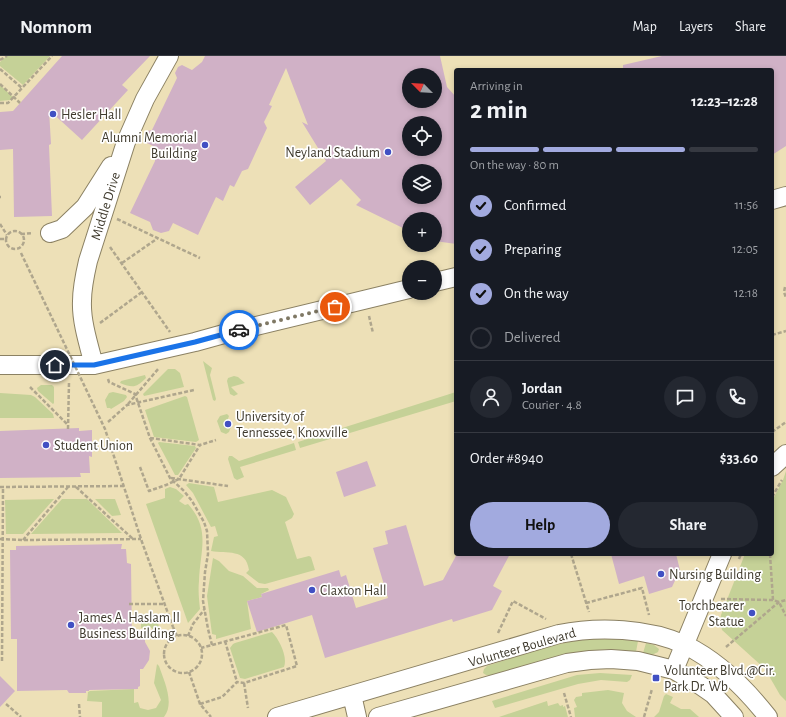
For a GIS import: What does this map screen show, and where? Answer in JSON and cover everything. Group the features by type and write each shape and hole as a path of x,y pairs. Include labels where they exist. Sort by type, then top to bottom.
{"street":[{"name":"Middle Drive","path":"100,370 87,339 81,303 84,276 126,142 145,99 169,56"},
{"path":"50,232 62,229 85,207 126,142"},
{"path":"774,199 786,196"},
{"path":"442,280 454,277"},
{"path":"0,365 100,370 231,332 402,291"},
{"path":"774,465 786,454"},
{"path":"674,670 721,556"},
{"name":"Volunteer Boulevard","path":"278,717 559,634 579,630 600,629 645,633 685,645 715,663 755,700 768,717"},
{"name":"Volunteer Boulevard","path":"378,717 568,663 611,659 638,661 674,670 713,694 734,717"},
{"path":"470,661 478,688"},
{"path":"352,695 357,717"}],"path":[{"path":"0,60 7,56"},
{"path":"0,103 8,103 52,56"},
{"path":"0,69 22,88"},
{"path":"0,84 20,103"},
{"path":"0,224 7,235"},
{"path":"127,224 200,258"},
{"path":"15,231 21,234 24,242 19,249 10,249 6,244 5,239 7,235 15,231"},
{"path":"122,263 158,238"},
{"path":"0,239 5,239"},
{"path":"108,244 172,335"},
{"path":"19,249 105,429 141,539 177,636"},
{"path":"785,286 784,292 786,298"},
{"path":"96,326 142,292"},
{"path":"369,318 373,333"},
{"path":"774,334 786,331"},
{"path":"108,422 127,405 159,368"},
{"path":"100,370 109,382 135,394 150,438 170,478 192,501 199,511 207,531 208,554 203,601 212,645"},
{"path":"68,429 69,382"},
{"path":"30,387 68,425"},
{"path":"127,405 194,390"},
{"path":"774,431 786,422"},
{"path":"150,438 200,445 216,440"},
{"path":"140,467 149,491 179,479 200,445"},
{"path":"170,478 228,486"},
{"path":"76,486 134,539"},
{"path":"2,661 2,488 124,486"},
{"path":"23,540 69,487"},
{"path":"1,538 23,540 141,539"},
{"path":"572,556 589,612"},
{"path":"770,556 773,600"},
{"path":"586,603 642,588 649,615"},
{"path":"720,599 773,600 779,602 786,616"},
{"path":"726,647 779,602 786,600"},
{"path":"498,633 513,601 546,619"},
{"path":"129,604 165,604"},
{"path":"188,636 193,624 205,610"},
{"path":"201,648 286,625 297,666 244,683 237,682"},
{"path":"177,636 188,636 197,641 201,648 201,658 199,664 195,669 189,672 183,673 172,669 167,665 164,653 165,646 169,641 177,636"},
{"path":"225,641 237,682"},
{"path":"189,672 200,704 211,717"},
{"path":"200,704 222,697 237,682"},
{"path":"244,683 248,708"},
{"path":"644,717 652,689"},
{"path":"564,693 571,717"},
{"path":"6,704 21,717"},
{"path":"80,704 80,717"}],"shaded area":[{"name":"University of Tennessee, Knoxville","path":"0,56 786,56 786,717 0,717"}],"green space":[{"path":"7,56 50,56 23,85 0,66 0,62"},
{"path":"0,85 13,97 10,100 0,101"},
{"path":"203,361 212,368 210,375 216,399 215,401 213,400"},
{"path":"168,369 175,369 180,373 184,387 144,396 143,394"},
{"path":"145,375 146,378 140,384 134,386 128,386 120,383 121,381"},
{"path":"234,376 238,377 245,383 231,387 238,394 234,396 230,394 227,381 228,378"},
{"path":"41,385 52,385 54,387 53,404 38,391 37,388"},
{"path":"113,392 126,395 127,397 124,401 111,409 107,408 105,400 109,393"},
{"path":"0,393 31,395 53,414 54,418 0,418"},
{"path":"454,393 454,402 300,448 298,442"},
{"path":"185,396 187,397 199,440 196,442 154,437 145,410"},
{"path":"227,414 229,416 226,424 232,424 229,432 226,434 221,432 217,421 220,416"},
{"path":"158,443 195,446 196,448 178,475 175,475"},
{"path":"294,443 296,450 240,467 244,477 237,480 234,478 228,459 229,456 232,456 239,461"},
{"path":"786,471 786,701 780,695 765,669 722,630 720,622 721,615 744,556 774,556 774,497"},
{"path":"189,483 214,487 218,502 272,490 286,497 294,514 292,518 285,522 297,559 309,556 311,557 315,570 265,584 259,583 246,573 249,570 247,563 240,555 235,553 211,551 214,537 218,536 215,526 211,527 193,493 186,485"},
{"path":"170,487 176,489 184,496 179,501 185,505 188,504 200,523 202,532 199,588 200,609 188,623 146,504 165,498 165,489"},
{"path":"54,499 23,534 6,534 5,500"},
{"path":"62,499 87,499 122,533 31,534"},
{"path":"95,499 115,499 121,515 112,516"},
{"path":"213,558 219,561 229,571 243,576 257,588 268,588 269,590 261,594 262,597 247,601 251,629 216,639 216,635 212,634 207,596"},
{"path":"141,614 155,614 162,636 157,638 152,628 141,628"},
{"path":"272,632 284,653 284,667 245,679 240,678 230,648 235,643"},
{"path":"601,638 638,641 636,652 610,649 576,652 491,675 486,675 483,673 487,666 529,652 586,639"},
{"path":"646,643 654,645 659,649 658,652 652,655 643,653"},
{"path":"157,664 166,685 169,699 169,705 164,717 102,717 102,702 87,701 88,692 90,691 134,689 134,703 138,702 140,708 148,710 156,708 161,700 154,683"},
{"path":"600,673 632,675 630,680 627,682 601,680 578,684 495,708 492,701 577,675"},
{"path":"608,690 624,693 622,703 627,711 636,717 575,717 574,708 577,707 574,700 576,697 582,696 582,693"},
{"path":"666,694 673,697 670,703 681,709 690,709 699,717 654,717 659,712"},
{"path":"547,701 548,706 558,703 560,706 565,706 568,717 499,717"}],"building":[{"name":"Hesler Hall","path":"62,56 150,56 122,85 128,90 82,140 49,110 52,216 14,217 13,149 0,150 0,112 13,111"},
{"path":"205,56 440,56 447,87 454,95 454,244 442,242 442,212 402,212 402,228 356,205 361,200 341,179 310,205 295,187 326,161 302,122 308,125 286,68 269,105 272,106 264,122 267,128 248,169 242,171 234,187 230,185 223,201 216,197 198,235 173,223 169,231 161,233 153,230 150,222 130,213 155,161 155,147 145,142 144,137 147,131 152,130 177,78 175,73 178,67 182,65 192,70 202,62"},
{"path":"662,56 786,56 786,146 774,154 774,68 623,68 623,65"},
{"name":"Student Union","path":"79,428 79,431 92,430 92,457 89,456 90,473 80,473 81,477 0,478 0,431"},
{"path":"367,461 376,486 344,497 336,472"},
{"name":"Claxton Hall","path":"406,525 424,586 443,580 456,556 509,556 493,586 502,591 492,610 453,622 452,619 325,658 312,615 257,632 247,601 262,597 261,594 339,570 341,577 346,575 356,608 388,598 373,548 388,544 385,531"},
{"name":"James A. Haslam II Business Building","path":"122,544 121,549 126,549 127,563 131,564 132,639 145,638 145,642 150,651 149,660 143,669 140,669 140,686 138,689 89,690 86,691 86,693 69,693 67,690 17,691 17,639 11,639 10,550 16,550 16,546"},
{"name":"Nursing Building","path":"612,556 676,556 680,570 672,587 649,594 644,576 619,584"},
{"path":"0,676 15,691 0,707"}],"way so far":[{"path":"239,330 335,307"}],"place":[{"name":"Hesler Hall","path":"53,114"},
{"name":"Alumni Memorial Building","path":"205,145"},
{"name":"Neyland Stadium","path":"388,152"},
{"name":"University of Tennessee, Knoxville","path":"228,424"},
{"name":"Student Union","path":"46,445"},
{"name":"Nursing Building","path":"661,574"},
{"name":"Claxton Hall","path":"312,590"},
{"name":"Torchbearer Statue","path":"752,613"},
{"name":"James A. Haslam II Business Building","path":"71,625"},
{"name":"Volunteer Blvd.@Cir. Park Dr. Wb","path":"656,678"}],"route":[{"path":"55,365 94,365 195,342 239,330"}]}
